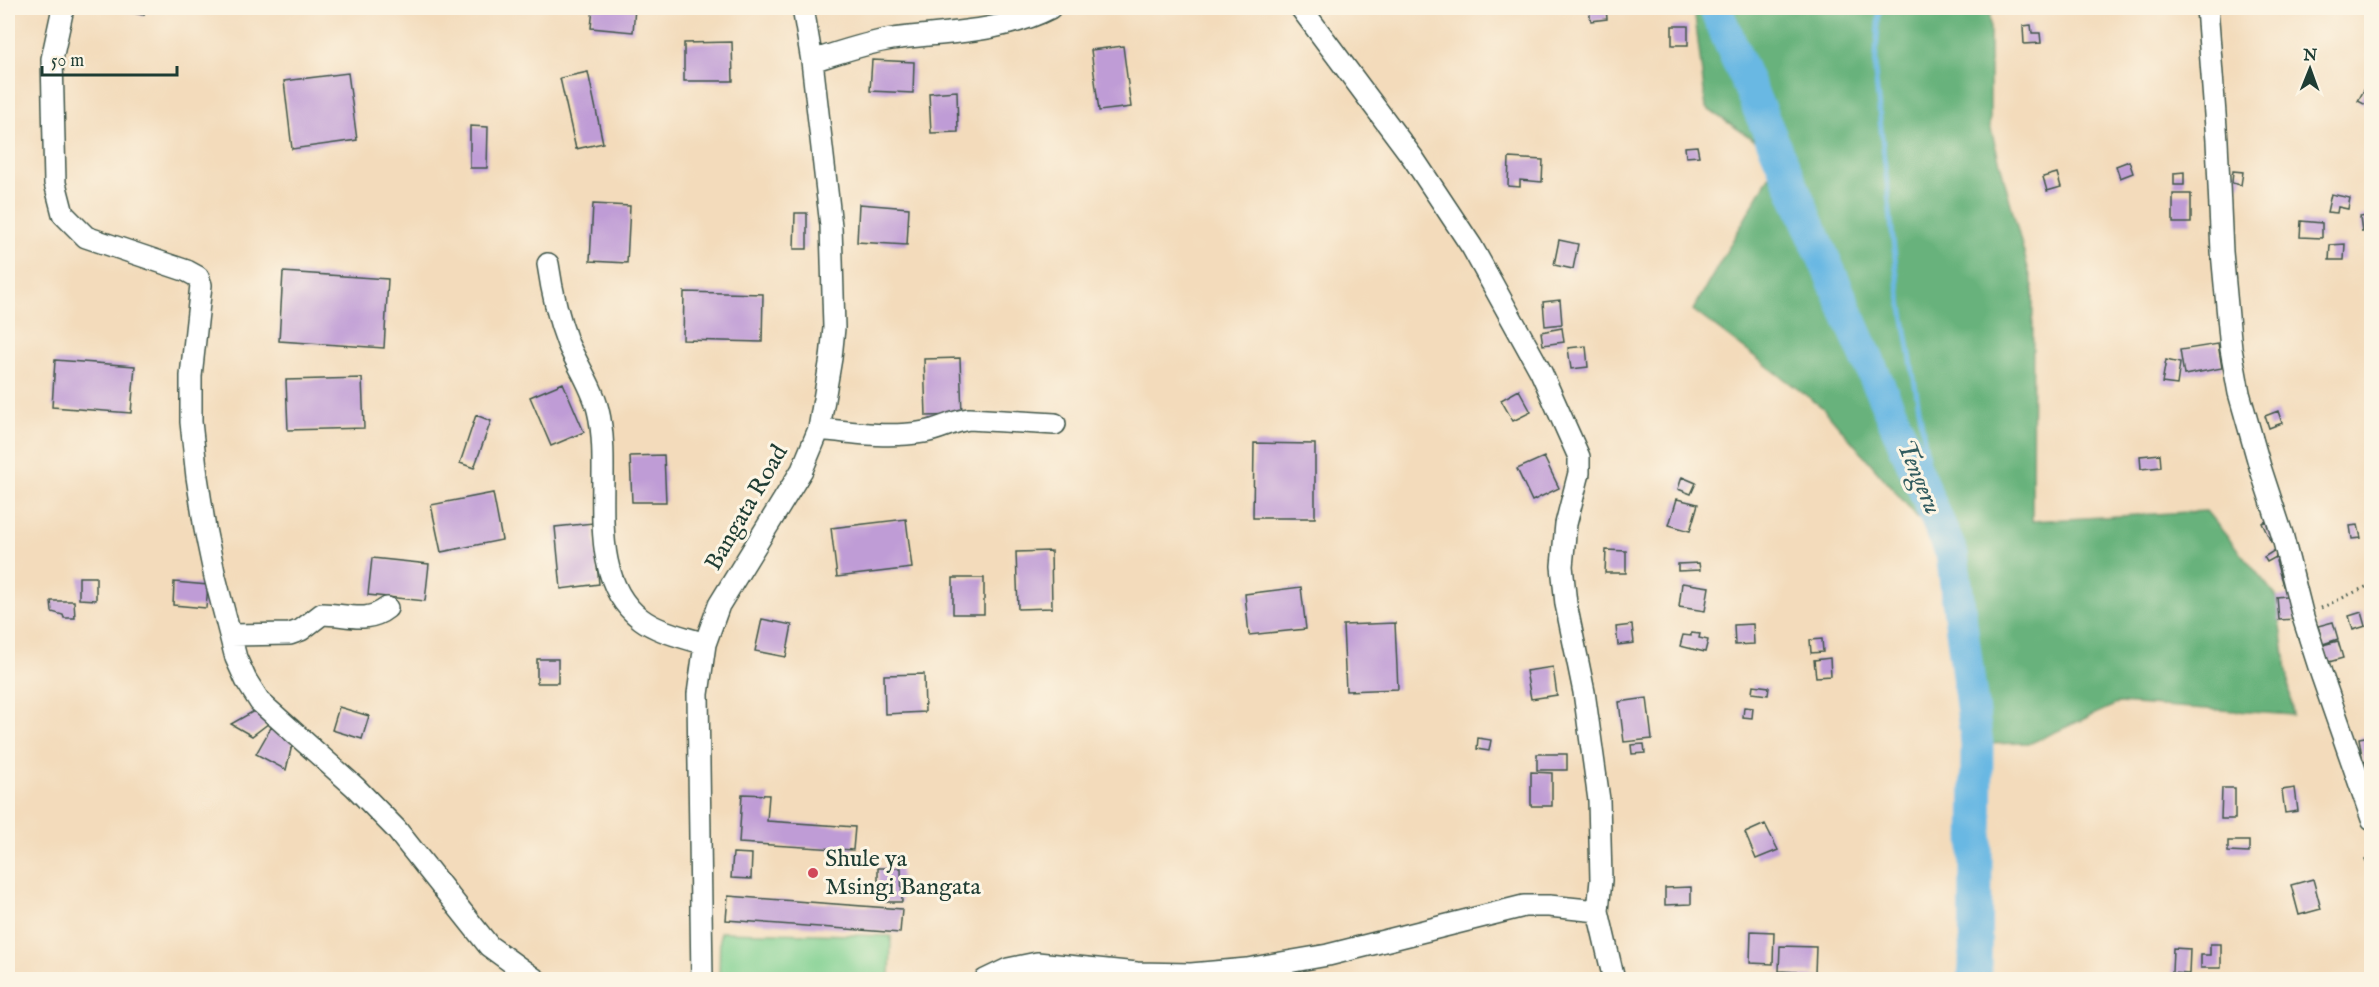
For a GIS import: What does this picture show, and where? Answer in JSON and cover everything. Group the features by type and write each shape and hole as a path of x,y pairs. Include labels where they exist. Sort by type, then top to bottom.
{"street":[{"path":"63,8 52,59 55,183 63,214 86,237 187,271 198,278 201,285 191,376 191,422 205,529 236,657 246,680 260,702 355,787 396,830 489,946 536,980"},
{"name":"Bangata Road","path":"702,980 698,694 705,644 719,605 802,470 819,429 831,358 834,328 831,226 812,61 803,8"},
{"path":"812,61 859,46 892,39 964,32 1013,22 1050,8"},
{"path":"1301,8 1413,158 1472,247 1541,372 1579,457 1579,473 1566,525 1562,566 1566,604 1584,692 1599,800 1601,845 1598,911 1614,980"},
{"path":"2207,8 2217,141 2222,252 2231,349 2247,426 2282,534 2330,702 2372,819"},
{"path":"548,264 552,295 568,344 592,391 598,410 603,436 604,552 615,586 621,597 640,619 654,627 705,644"},
{"path":"819,429 898,435 927,432 969,419 1056,424"},
{"path":"231,635 290,634 301,630 322,614 369,618 377,616 387,608"},
{"path":"986,980 1008,969 1037,963 1148,973 1191,974 1247,969 1328,955 1524,906 1598,911"}],"path":[{"path":"2304,616 2372,584"}],"green space":[{"path":"1694,8 1990,8 1990,126 2033,287 2032,521 2206,511 2277,597 2293,715 2119,703 2031,743 1977,744 1943,547 1823,408 1693,310 1780,157 1706,108"},
{"path":"720,932 891,936 890,979 719,979"}],"building":[{"path":"109,8 145,8 144,15"},
{"path":"593,8 635,8 633,32 591,28"},
{"path":"1606,8 1607,19 1591,21 1589,10"},
{"path":"2031,25 2032,33 2040,33 2041,43 2024,44 2023,26"},
{"path":"1672,26 1688,26 1688,45 1672,45"},
{"path":"732,42 733,81 684,81 684,43"},
{"path":"1123,46 1131,107 1099,111 1091,50"},
{"path":"872,60 914,62 913,93 870,91"},
{"path":"588,72 603,143 576,149 560,78"},
{"path":"348,73 357,140 292,149 284,81"},
{"path":"2369,81 2372,83 2372,108 2358,101"},
{"path":"957,91 958,132 931,133 929,93"},
{"path":"470,126 488,127 487,168 470,168"},
{"path":"1697,146 1699,156 1686,157 1685,147"},
{"path":"1509,158 1543,160 1542,182 1520,180 1520,187 1508,186"},
{"path":"2129,161 2133,173 2120,178 2116,166"},
{"path":"2233,171 2243,172 2241,185 2232,183"},
{"path":"2184,172 2184,185 2174,185 2174,173"},
{"path":"2057,173 2061,187 2047,191 2043,177"},
{"path":"2173,194 2191,194 2191,223 2173,223"},
{"path":"2331,194 2350,198 2348,209 2338,207 2337,213 2327,212"},
{"path":"593,204 630,206 627,263 590,261"},
{"path":"859,204 909,208 907,245 857,242"},
{"path":"795,213 807,213 807,249 794,249"},
{"path":"2372,215 2372,231 2362,232 2360,217"},
{"path":"2301,221 2322,223 2322,238 2300,237"},
{"path":"1559,240 1578,244 1573,269 1554,265"},
{"path":"2345,244 2344,260 2329,260 2330,245"},
{"path":"283,272 388,279 384,348 279,341"},
{"path":"684,292 763,294 762,342 683,340"},
{"path":"1560,300 1562,324 1545,326 1543,302"},
{"path":"1562,328 1564,342 1543,345 1541,332"},
{"path":"2218,344 2222,368 2184,375 2180,350"},
{"path":"1586,346 1588,367 1571,369 1568,348"},
{"path":"960,358 962,415 926,416 924,359"},
{"path":"55,360 135,366 131,413 52,407"},
{"path":"2166,360 2180,363 2177,385 2162,383"},
{"path":"362,378 364,428 288,430 286,380"},
{"path":"563,383 584,432 551,446 530,397"},
{"path":"1519,390 1531,412 1513,421 1501,400"},
{"path":"2278,411 2282,423 2269,428 2265,416"},
{"path":"476,415 491,421 474,468 460,463"},
{"path":"1254,443 1315,444 1315,518 1253,518"},
{"path":"2160,454 2161,467 2141,469 2140,456"},
{"path":"664,455 666,502 632,502 630,456"},
{"path":"1544,457 1559,488 1532,501 1517,469"},
{"path":"1682,477 1696,483 1691,494 1678,489"},
{"path":"493,493 502,540 441,552 431,505"},
{"path":"1677,499 1698,504 1690,531 1669,525"},
{"path":"906,519 912,568 837,577 831,528"},
{"path":"2272,519 2280,538 2271,542 2262,523"},
{"path":"593,523 599,584 561,589 555,527"},
{"path":"2358,525 2361,538 2352,539 2350,526"},
{"path":"1606,550 1626,551 1626,573 1605,573"},
{"path":"2275,550 2278,556 2267,562 2264,557"},
{"path":"1051,551 1052,608 1018,609 1016,552"},
{"path":"372,558 429,564 425,601 368,595"},
{"path":"2285,558 2292,583 2283,586 2276,561"},
{"path":"1699,563 1700,570 1678,571 1678,564"},
{"path":"79,577 96,577 96,600 79,599"},
{"path":"953,578 984,578 984,614 953,614"},
{"path":"174,582 208,585 206,608 173,605"},
{"path":"1682,583 1709,587 1705,611 1679,607"},
{"path":"1301,587 1306,629 1249,635 1245,594"},
{"path":"2294,595 2296,619 2279,620 2277,597"},
{"path":"51,601 74,601 75,618 64,618 63,615 52,612"},
{"path":"2362,612 2366,626 2353,630 2349,616"},
{"path":"762,619 792,625 786,657 755,651"},
{"path":"2333,622 2338,639 2323,644 2318,626"},
{"path":"1395,623 1398,689 1346,691 1343,625"},
{"path":"1753,624 1754,644 1735,645 1734,625"},
{"path":"1632,625 1634,643 1618,645 1616,627"},
{"path":"1691,633 1700,634 1699,638 1708,640 1705,652 1680,646 1683,635 1691,636"},
{"path":"1822,639 1823,652 1811,653 1810,640"},
{"path":"2338,641 2343,658 2329,662 2323,645"},
{"path":"1830,658 1831,676 1816,677 1814,660"},
{"path":"537,659 558,659 558,683 537,683"},
{"path":"1553,667 1557,695 1531,699 1526,671"},
{"path":"924,674 925,712 885,714 884,675"},
{"path":"1753,685 1769,687 1768,695 1752,693"},
{"path":"1647,698 1652,739 1624,742 1619,702"},
{"path":"339,707 369,716 362,739 332,730"},
{"path":"1744,707 1753,708 1752,718 1743,717"},
{"path":"254,711 273,720 252,736 231,724"},
{"path":"272,726 294,737 286,770 256,754"},
{"path":"2370,736 2372,761 2363,762 2359,738"},
{"path":"1478,738 1491,740 1489,751 1477,749"},
{"path":"1644,744 1645,753 1632,754 1631,745"},
{"path":"1537,754 1567,754 1567,770 1537,770"},
{"path":"1531,772 1552,773 1552,806 1531,806"},
{"path":"2222,788 2235,788 2235,819 2221,819"},
{"path":"2295,788 2298,811 2285,813 2282,790"},
{"path":"742,794 769,795 767,821 855,827 853,850 739,843"},
{"path":"1765,824 1778,850 1756,859 1745,833"},
{"path":"2228,841 2249,841 2249,853 2228,852"},
{"path":"733,853 752,854 751,879 731,878"},
{"path":"2372,856 2372,873 2365,860"},
{"path":"878,868 901,868 902,902 878,902"},
{"path":"2313,879 2321,909 2299,915 2291,885"},
{"path":"1691,887 1691,904 1665,905 1665,888"},
{"path":"728,896 902,909 900,933 726,920"},
{"path":"1751,931 1774,932 1773,964 1750,963"},
{"path":"2210,944 2221,944 2221,968 2201,968 2201,955 2210,955"},
{"path":"1780,946 1816,947 1815,973 1779,971"},
{"path":"2173,948 2190,949 2189,974 2172,973"},
{"path":"1770,974 1837,978 1837,980 1770,980"}],"waterway":[{"name":"Tengeru","path":"1715,8 1952,554 1977,744 1975,980"},
{"path":"1879,8 1875,72 1897,277 1927,456"},
{"path":"1950,588 1988,813 1959,980"}],"place":[{"name":"Shule ya Msingi Bangata","path":"813,873"}]}
